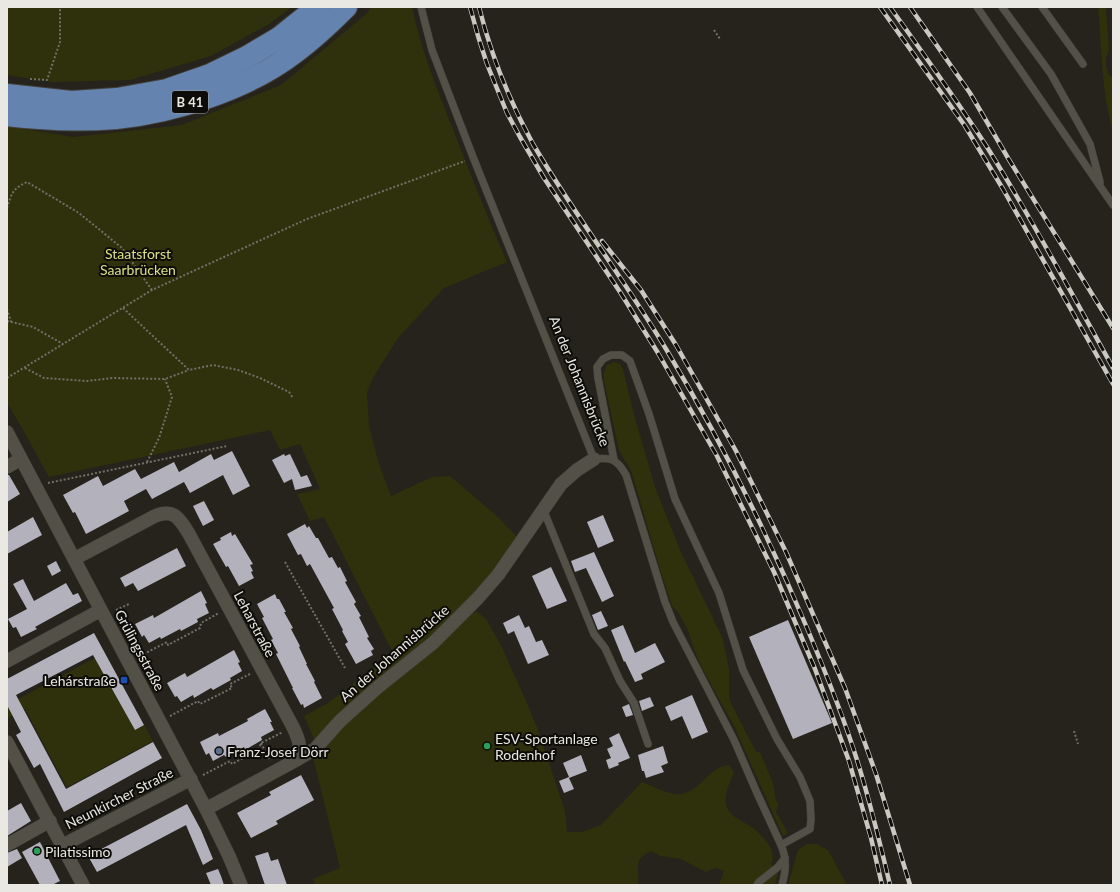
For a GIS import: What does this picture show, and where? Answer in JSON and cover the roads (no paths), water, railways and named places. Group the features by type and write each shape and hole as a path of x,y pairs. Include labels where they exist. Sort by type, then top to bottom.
{"highway":[{"name":"B 41","path":"7,95 71,102 117,98 168,90 210,75 247,57 279,38 318,7"},
{"name":"B 41","path":"7,115 67,120 116,118 167,109 217,94 259,75 293,54 326,27 346,7"}],"street":[{"name":"Grülingsstraße","path":"7,432 191,779 229,856 241,885"},
{"path":"7,466 21,459"},
{"name":"An der Johannisbrücke","path":"298,759 315,749 340,721 378,687 433,643 478,598 498,575 561,484 577,470 594,459"},
{"name":"Leharstraße","path":"74,559 155,516 162,514 175,516 182,522 299,739 300,748 298,759"},
{"path":"7,661 101,610"},
{"name":"Neunkircher Straße","path":"7,742 83,885"},
{"path":"206,809 298,759"},
{"name":"Neunkircher Straße","path":"63,845 191,779"},
{"path":"7,845 50,821"}],"lane":[{"name":"An der Johannisbrücke","path":"421,7 432,50 473,157 594,459"},
{"path":"977,7 1113,205"},
{"path":"1002,7 1051,74 1090,144 1101,187"},
{"path":"1042,7 1083,64"},
{"path":"614,460 597,367 603,359 611,355 622,355 630,361 638,381 675,499 719,593 743,670 777,739 800,777 810,801 812,819 810,829 781,845"},
{"path":"594,459 604,458 614,460 621,466 626,475 665,602 673,622 734,740 781,845 785,858 786,870 782,885"},
{"path":"543,508 594,634 605,648 620,681 634,703 648,744"},
{"path":"757,885 778,867 785,858"}],"railway":[{"path":"470,7 487,64 507,113 544,178 620,292 658,353 717,456 774,572 815,669 849,761 871,838 882,885"},
{"path":"479,7 495,60 516,111 533,144 565,196 666,349 742,486 776,557 814,644 846,726 866,791 890,885"},
{"path":"880,7 965,126 1003,189 1113,384"},
{"path":"890,7 951,94 1004,174 1113,368"},
{"path":"910,7 970,93 1008,158 1113,328"},
{"path":"602,241 641,290 676,345 736,451 786,552 845,688 876,774 910,885"}],"place":[{"name":"Lehárstraße","path":"124,680"},
{"name":"ESV-Sportanlage Rodenhof","path":"487,746"},
{"name":"Franz-Josef Dörr","path":"219,751"},
{"name":"Pilatissimo","path":"37,851"}],"park label":[{"name":"Staatsforst Saarbrücken","path":"138,262"}]}
